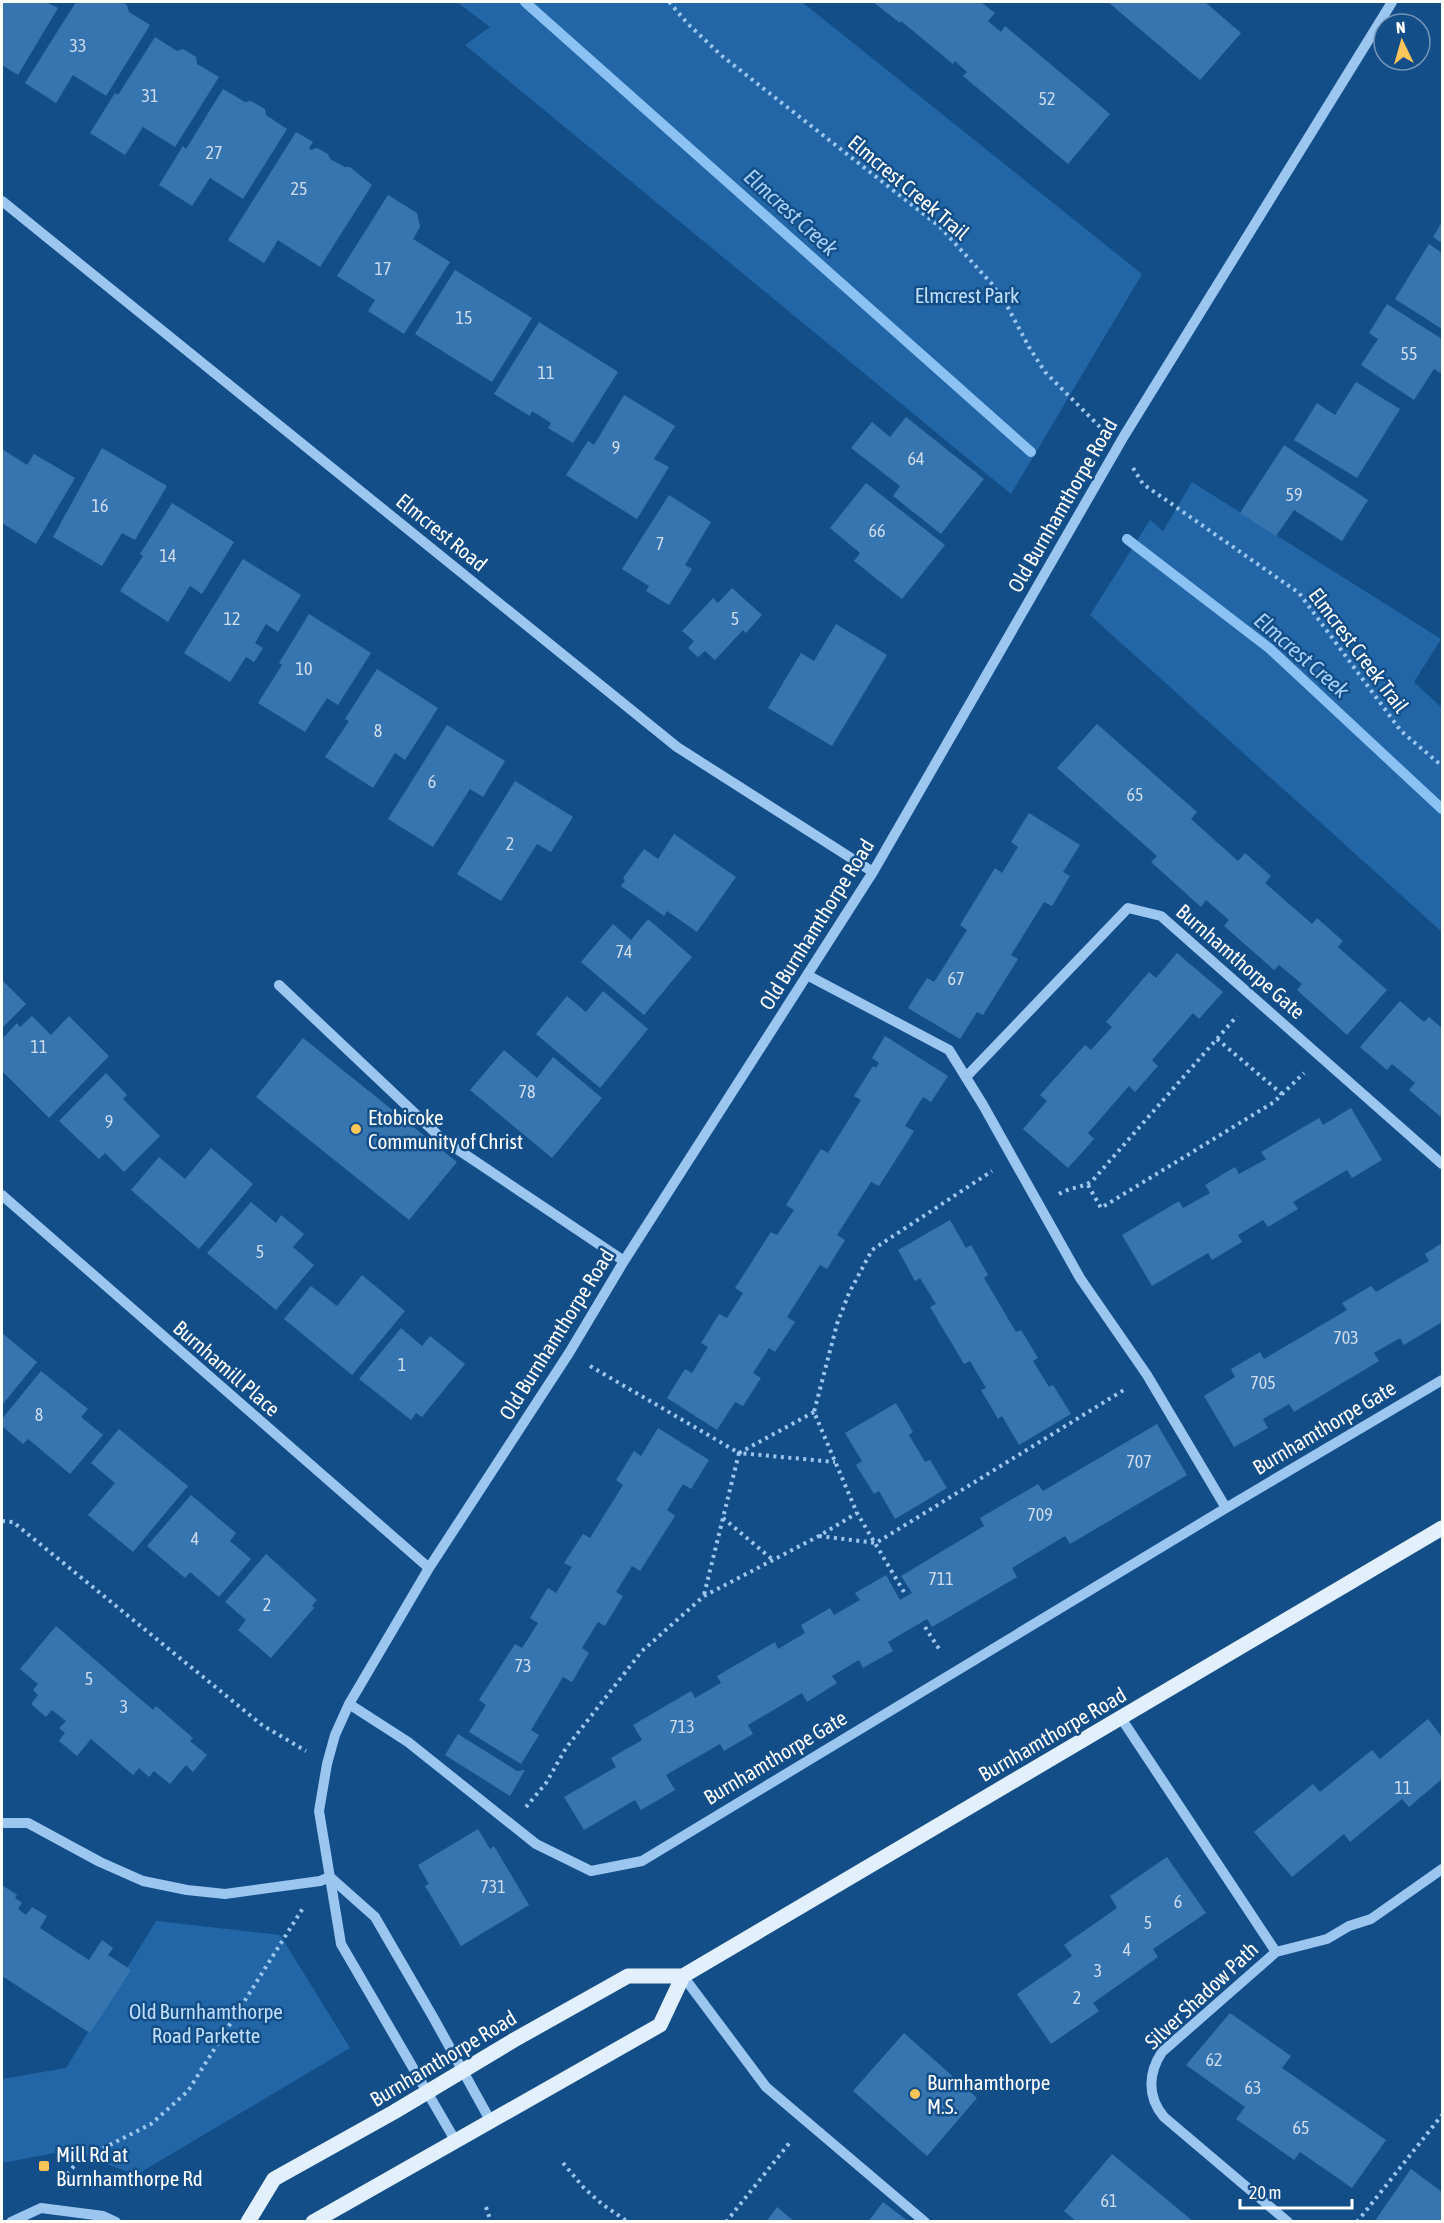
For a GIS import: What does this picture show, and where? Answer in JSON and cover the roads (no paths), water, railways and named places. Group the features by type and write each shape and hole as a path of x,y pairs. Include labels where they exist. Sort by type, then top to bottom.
{"main road":[{"name":"Burnhamthorpe Road","path":"248,2222 274,2179 628,1976 683,1976 1443,1528"},
{"path":"313,2222 489,2120 660,2025 683,1976"}],"street":[{"name":"Old Burnhamthorpe Road","path":"455,2140 341,1944 325,1879 319,1811 327,1764 335,1736 349,1704 429,1568 569,1353 624,1261 873,872 1124,436 1392,2"},
{"name":"Elmcrest Road","path":"2,201 677,747 873,872"},
{"name":"Burnhamthorpe Gate","path":"966,1077 1128,908 1161,916 1443,1164"},
{"path":"807,975 949,1050 1080,1278 1147,1375 1226,1508"},
{"path":"279,985 442,1139 624,1261"},
{"name":"Burnhamill Place","path":"2,1195 429,1568"},
{"name":"Burnhamthorpe Gate","path":"349,1704 408,1742 536,1844 591,1871 642,1861 1226,1508 1443,1380"},
{"name":"Silver Shadow Path","path":"1121,1718 1276,1952"},
{"path":"2,1823 28,1823 100,1862 143,1881 187,1890 225,1894 325,1879 375,1917 489,2120"},
{"name":"Silver Shadow Path","path":"1288,2222 1164,2117 1155,2103 1151,2086 1153,2068 1162,2052 1276,1952 1327,1939 1349,1926 1371,1918 1443,1869"},
{"path":"683,1976 766,2087 925,2222"},
{"path":"11,2222 41,2208 103,2217 116,2222"}],"waterway":[{"name":"Elmcrest Creek","path":"525,2 1031,452"},
{"name":"Elmcrest Creek","path":"1127,539 1269,648 1442,809"}],"place":[{"name":"Etobicoke Community of Christ","path":"356,1129"},
{"name":"Burnhamthorpe M.S.","path":"915,2094"},
{"name":"Mill Rd at Burnhamthorpe Rd","path":"44,2166"}],"park label":[{"name":"Elmcrest Park","path":"967,295"},
{"name":"Old Burnhamthorpe Road Parkette","path":"206,2023"}]}
